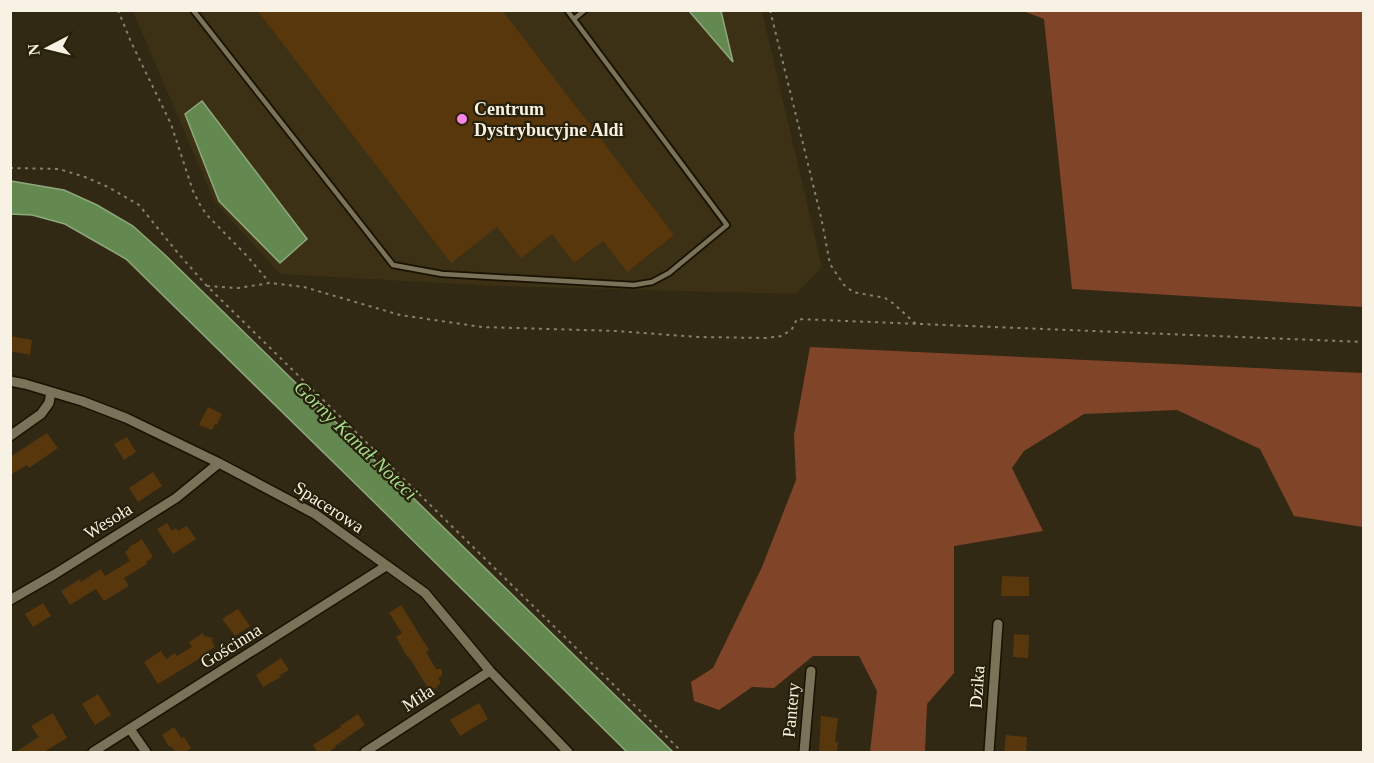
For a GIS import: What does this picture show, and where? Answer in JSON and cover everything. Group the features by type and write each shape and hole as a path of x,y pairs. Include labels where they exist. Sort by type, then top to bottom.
{"street":[{"name":"Spacerowa","path":"10,381 82,401 126,418 219,463 315,514 425,593 490,671 568,753"},
{"path":"10,436 41,414 49,403 51,392"},
{"name":"Wesoła","path":"10,600 176,498 219,463"},
{"name":"Gościnna","path":"93,753 386,566"},
{"name":"Dzika","path":"989,753 998,624"},
{"name":"Miła","path":"365,753 490,671"},
{"name":"Pantery","path":"804,753 811,671"},
{"path":"130,729 146,753"}],"lane":[{"path":"193,10 393,265 442,274 634,285 652,282 669,273 727,225 567,10"},
{"path":"574,19 585,10"}],"path":[{"path":"118,10 171,124 194,191 206,214 247,256 270,284"},
{"path":"770,10 821,217 830,264 844,285 853,292 885,298 917,325"},
{"path":"10,168 59,169 108,187 139,205 207,286 682,753"},
{"path":"207,286 238,288 270,284 304,287 400,315 482,327 616,331 698,337 766,338 782,336 792,328 797,320 1363,342 1364,328"}],"shaded area":[{"path":"133,11 762,11 822,267 796,294 496,286 280,274 214,201"},
{"path":"689,11 721,11 733,62"},
{"path":"1023,11 1363,11 1363,307 1072,289 1044,19"},
{"path":"202,101 307,239 280,263 219,201 185,114"},
{"path":"11,181 64,190 97,205 133,226 673,752 627,752 126,259 65,224 32,215 11,214"},
{"path":"810,347 1363,373 1363,527 1294,516 1260,449 1177,410 1084,414 1024,451 1012,468 1043,531 954,546 954,673 927,704 925,752 870,752 877,691 859,656 813,656 774,688 752,687 719,710 694,701 691,682 713,668 762,567 796,480 794,435"}],"building":[{"name":"Centrum Dystrybucyjne Aldi","path":"257,10 502,10 674,235 627,272 603,241 574,263 552,234 521,258 497,227 451,263"},
{"path":"10,336 32,340 30,355 10,351"},
{"path":"208,407 222,414 212,430 199,425"},
{"path":"47,433 58,448 29,468 27,465 10,475 10,457"},
{"path":"127,437 136,452 124,460 114,444"},
{"path":"153,472 162,486 138,502 129,488"},
{"path":"167,523 172,531 176,528 178,531 187,526 196,539 173,554 157,529"},
{"path":"142,539 153,557 146,562 147,564 124,578 129,586 104,601 96,589 70,605 61,591 101,569 105,576 130,561 125,552"},
{"path":"1002,576 1029,577 1029,596 1001,596"},
{"path":"43,603 51,616 33,627 25,614"},
{"path":"401,605 429,650 426,652 436,669 441,669 442,676 438,678 441,683 436,689 429,690 396,637 402,633 389,613"},
{"path":"238,609 250,626 235,636 222,619"},
{"path":"203,633 204,636 213,638 212,642 215,647 158,684 144,662 161,651 166,659 175,653 177,656 192,647 189,642"},
{"path":"1014,634 1029,635 1028,658 1013,657"},
{"path":"281,658 289,670 263,687 256,675"},
{"path":"98,694 111,715 95,725 82,704"},
{"path":"479,703 488,719 460,736 450,720"},
{"path":"53,713 67,738 42,753 14,753 39,737 31,726"},
{"path":"358,714 365,725 327,753 318,753 313,745"},
{"path":"821,716 838,718 835,742 838,742 837,753 819,753"},
{"path":"174,727 191,748 184,753 176,753 171,746 169,747 162,735"},
{"path":"1006,735 1027,737 1026,753 1004,753"}],"place":[{"name":"Centrum Dystrybucyjne Aldi","path":"462,119"}],"water label":[{"name":"Górny Kanał Noteci","path":"356,440"}]}
